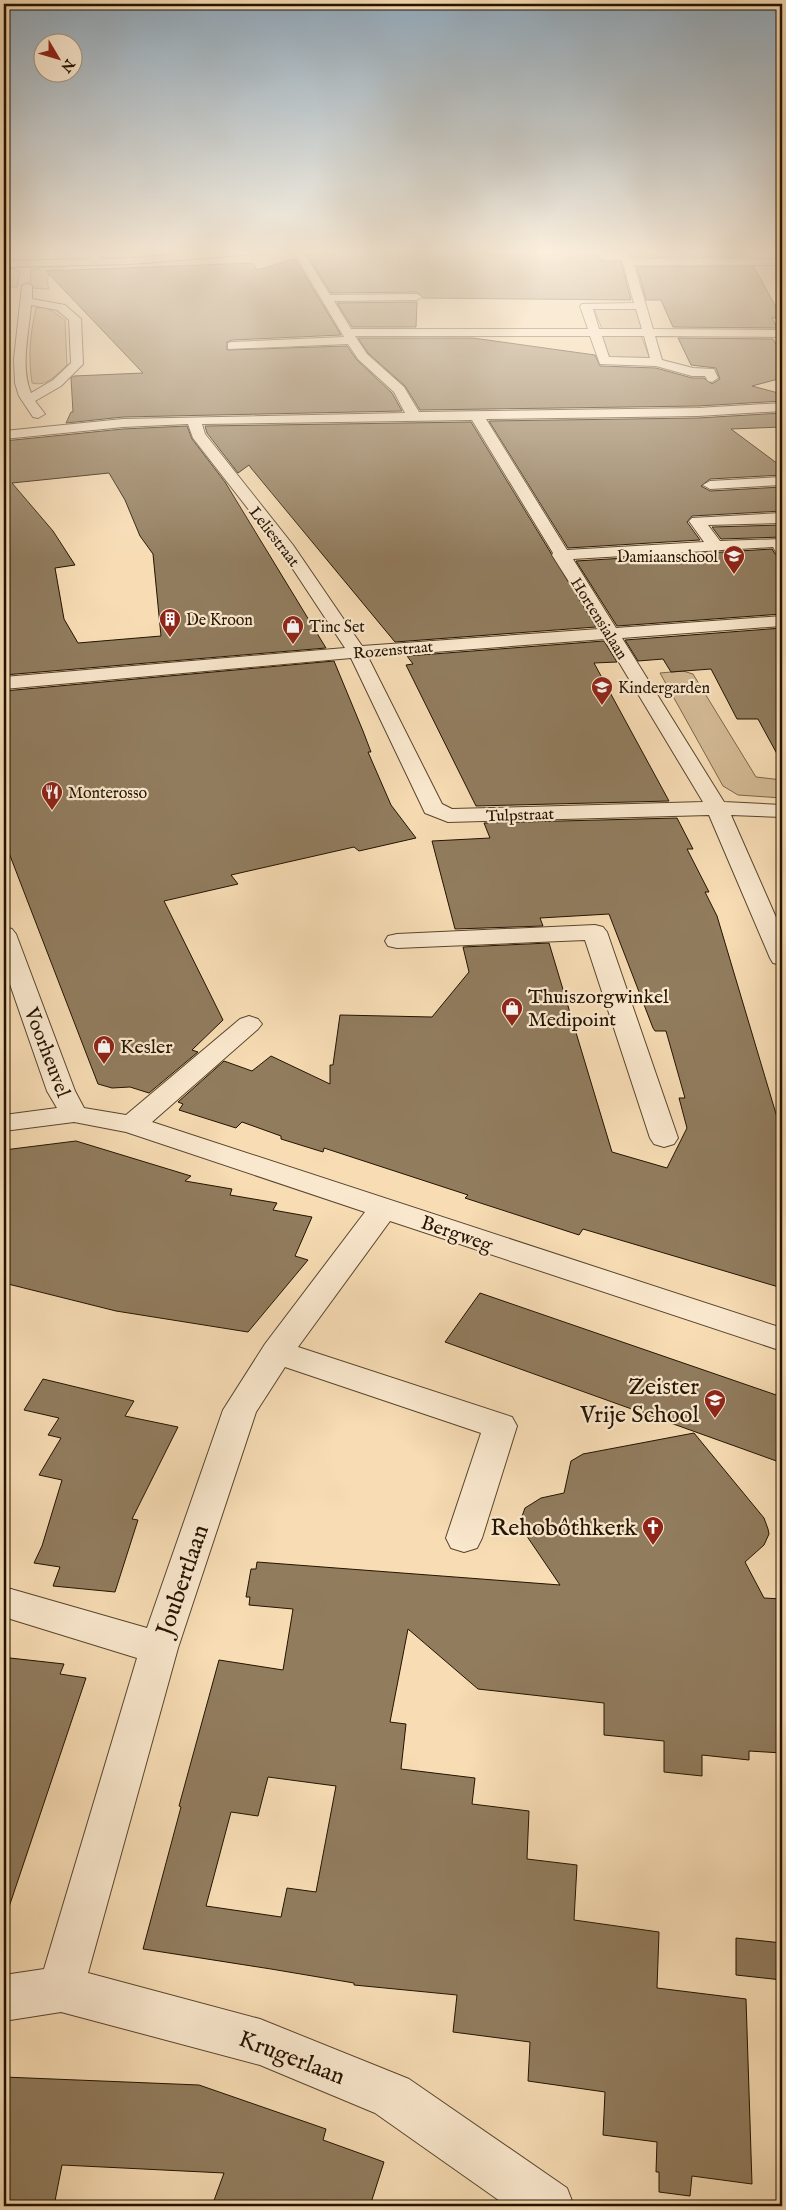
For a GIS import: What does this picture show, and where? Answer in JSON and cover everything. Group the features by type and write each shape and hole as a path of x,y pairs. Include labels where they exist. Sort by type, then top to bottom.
{"street":[{"path":"21,353 21,384 28,400 50,429"},
{"path":"28,400 57,383 78,364 77,353"},
{"path":"360,353 399,390 414,416"},
{"path":"601,353 604,361 657,362 692,372 710,372 712,378"},
{"path":"655,353 657,362"},
{"path":"4,435 50,429 194,420 698,412 782,407"},
{"name":"Hortensialaan","path":"477,416 520,482 560,555 717,808 782,958"},
{"name":"Leliestraat","path":"194,420 198,435 287,548 357,652"},
{"path":"710,485 782,481"},
{"path":"715,546 697,521 782,518"},
{"path":"560,555 777,542 782,549"},
{"name":"Rozenstraat","path":"4,683 357,652 609,632 782,621"},
{"name":"Tulpstraat","path":"357,652 434,808 448,816 717,808 782,811"},
{"path":"397,941 595,932 664,1138"},
{"name":"Voorheuvel","path":"4,934 61,1091 74,1114"},
{"path":"132,1125 249,1024"},
{"name":"Bergweg","path":"4,1123 74,1114 132,1125 782,1340"},
{"name":"Joubertlaan","path":"61,1989 159,1648 240,1410 277,1352 384,1208"},
{"path":"277,1352 500,1426 464,1538"},
{"path":"4,1602 159,1648"},
{"name":"Krugerlaan","path":"4,1998 61,1989 260,2042 392,2096 549,2206"}],"shaded area":[{"path":"66,353 67,365 47,382 32,383 30,354"},
{"path":"607,353 648,353 650,359 609,359"},
{"path":"683,671 693,674 756,777 782,780 782,798 738,795 723,786 660,673"}],"building":[{"path":"124,353 352,353 392,393 402,411 123,417 66,423 71,412 73,412 71,378 74,376 143,373"},
{"path":"368,353 582,353 595,355 600,366 656,368 692,378 704,378 712,384 720,379 716,368 691,365 685,353 782,354 782,378 752,386 782,394 782,401 698,406 420,410 405,386"},
{"path":"782,413 782,427 731,429 782,467 782,475 710,479 701,486 710,491 782,487 782,511 692,516 687,522 700,540 568,548 489,421 698,418"},
{"path":"471,422 596,627 395,642 249,465 238,473 207,433 205,426"},
{"path":"187,426 192,439 225,482 326,648 4,675 4,441 123,429","holes":["109,473 125,500 140,536 153,554 161,636 78,643 64,619 55,568 75,565 53,531 12,483"]},
{"path":"782,525 782,537 721,539 712,527"},
{"name":"Damiaanschool","path":"772,549 775,554 782,556 782,614 617,626 576,561"},
{"path":"782,628 782,763 758,719 737,719 711,669 671,672 663,659 638,661 625,640"},
{"path":"604,641 617,662 594,663 669,801 476,806 406,665 413,664 407,656"},
{"path":"334,661 371,752 368,752 391,805 416,838 359,851 354,847 231,875 238,884 164,901 223,1020 192,1050 198,1052 149,1093 130,1087 112,1088 98,1084 4,840 4,691"},
{"path":"677,818 693,849 687,849 709,892 705,892 717,916 782,1134 782,1288 583,1229 579,1235 465,1198 468,1195 324,1148 323,1152 281,1139 281,1136 242,1122 236,1128 179,1110 183,1104 178,1102 224,1061 252,1071 271,1056 330,1084 330,1065 333,1065 340,1015 432,1017 469,972 463,947 549,943 612,1152 667,1168 687,1128 679,1098 685,1098 666,1031 655,1031 653,1028 609,914 540,918 543,926 455,929 432,841 490,838 484,823"},
{"path":"76,1141 191,1176 185,1181 232,1189 230,1195 277,1203 273,1210 312,1217 295,1256 308,1260 248,1332 116,1311 4,1283 4,1150"},
{"path":"480,1293 782,1397 782,1463 445,1342"},
{"path":"43,1379 134,1401 125,1416 178,1427 132,1519 138,1520 115,1592 53,1586 60,1567 34,1563 42,1546 62,1480 39,1475 61,1438 48,1435 59,1418 24,1410"},
{"path":"694,1433 764,1518 769,1534 764,1545 745,1562 764,1598 782,1599 782,1753 749,1751 749,1760 702,1755 702,1776 664,1772 664,1741 604,1735 604,1703 478,1689 408,1629 390,1722 406,1724 401,1769 475,1778 472,1804 529,1811 527,1859 577,1865 574,1920 659,1932 657,1988 746,1999 752,2184 692,2176 690,2196 659,2192 659,2172 656,2172 657,2142 603,2135 605,2092 528,2081 530,2042 453,2032 457,1995 354,1985 354,1983 143,1949 181,1807 179,1806 219,1660 283,1670 293,1609 249,1605 250,1597 246,1597 251,1569 256,1569 257,1562 560,1585 522,1529 521,1519 525,1508 541,1498 564,1493 571,1461 583,1454","holes":["268,1777 336,1786 316,1892 287,1888 281,1917 206,1906 231,1812 258,1816"]},
{"path":"10,1658 64,1664 60,1674 86,1678 9,1907 4,1906 4,1675"},
{"path":"736,1938 782,1943 782,1980 736,1975"},
{"path":"4,2077 199,2085 326,2129 323,2140 384,2162 370,2206 212,2206 224,2173 62,2165 54,2206 4,2206"}],"place":[{"name":"Damiaanschool","path":"734,575"},
{"name":"De Kroon","path":"170,638"},
{"name":"Tinc Set","path":"293,645"},
{"name":"Kindergarden","path":"602,706"},
{"name":"Monterosso","path":"52,811"},
{"name":"Thuiszorgwinkel Medipoint","path":"512,1027"},
{"name":"Kesler","path":"104,1065"},
{"name":"Zeister Vrije School","path":"715,1419"},
{"name":"Rehobôthkerk","path":"653,1546"}]}
